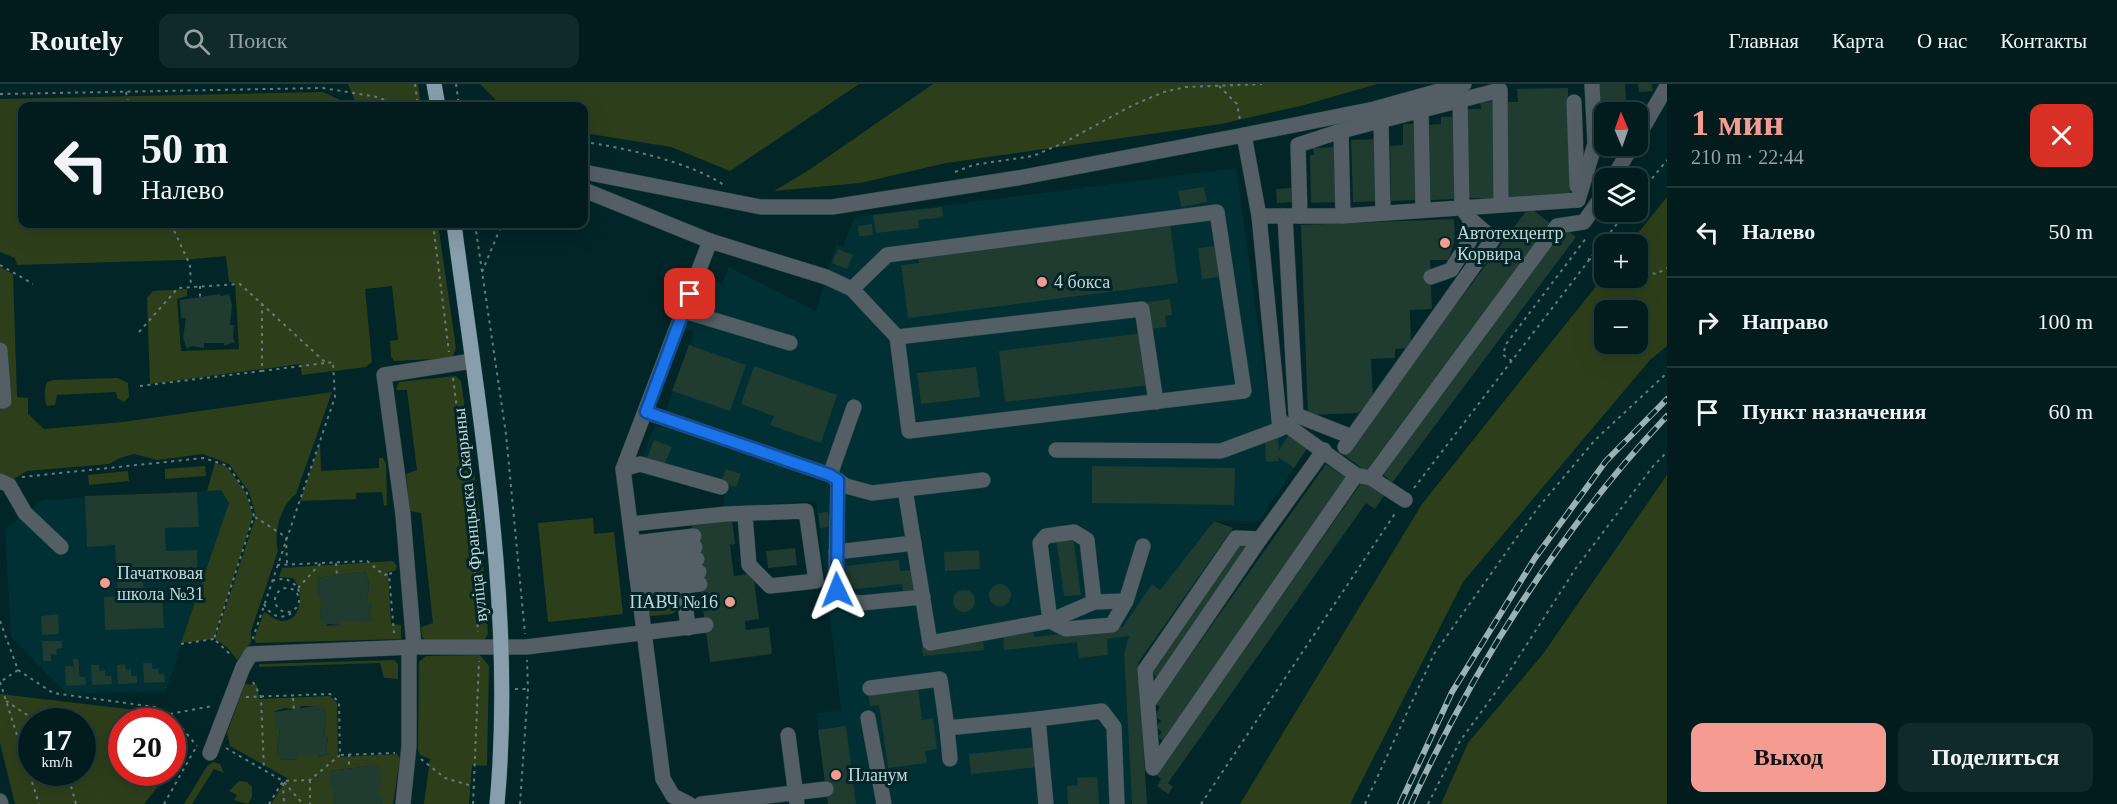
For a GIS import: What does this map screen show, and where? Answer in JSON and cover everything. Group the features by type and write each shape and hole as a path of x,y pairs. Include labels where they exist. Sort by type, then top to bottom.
{"main road":[{"path":"434,84 437,102"},
{"name":"вуліца Францыска Скарыны","path":"455,228 495,554 502,647 497,804"}],"street":[{"path":"588,173 744,205 792,208 832,207 1018,178 1374,110 1464,84"},
{"path":"1578,200 1595,144 1592,84"},
{"path":"1648,119 1667,86"},
{"path":"1466,214 1493,239 1348,442 1296,415 1293,216 1298,145 1341,131 1500,90 1501,204"},
{"path":"1431,277 1451,270 1470,240 1466,214 1460,99"},
{"path":"1574,102 1578,200"},
{"path":"1421,110 1423,210"},
{"path":"1381,121 1383,213"},
{"path":"1341,131 1343,216"},
{"path":"1056,450 1221,451 1280,429 1259,216 1244,135"},
{"path":"588,192 710,241 826,277 852,289 897,337 909,431 1244,391 1217,212 887,255 852,289"},
{"path":"1259,216 1343,216 1423,210 1466,214 1501,204 1578,200"},
{"path":"1260,539 1236,538 1144,670 1153,768 1363,476 1557,226 1584,222 1594,208"},
{"path":"689,804 673,796 663,779 623,470 710,241"},
{"path":"897,337 1142,309 1156,402"},
{"path":"684,311 790,344"},
{"path":"0,350 4,401 0,401"},
{"path":"403,804 409,753 412,648 403,515 384,375 472,361"},
{"path":"854,407 834,478 837,590 845,601 861,603 923,597"},
{"path":"646,412 834,478 846,486 872,493 983,480"},
{"path":"1281,421 1363,476 1405,500"},
{"path":"1148,703 1324,450"},
{"path":"623,470 640,464 721,488"},
{"path":"0,482 9,485 25,513 61,547"},
{"path":"905,489 930,643 1050,621 1094,602 1126,602"},
{"path":"631,524 726,514 806,511 816,581 770,586 749,565 745,515"},
{"path":"1050,621 1040,543 1046,536 1074,532 1087,540 1094,602"},
{"path":"836,552 914,543"},
{"path":"1050,621 1066,629 1112,625 1126,602 1143,546"},
{"path":"636,567 697,560"},
{"path":"636,567 697,560"},
{"path":"688,627 683,586 697,560"},
{"path":"636,567 683,586"},
{"path":"219,747 243,667 251,654 412,648 526,647 705,625"},
{"path":"870,688 940,679 950,759"},
{"path":"947,728 1102,711 1114,727 1117,804"},
{"path":"868,718 884,804"},
{"path":"1038,719 1046,804"},
{"path":"788,735 796,798"},
{"path":"701,804 796,798 826,789"}],"path":[{"path":"415,84 417,102"},
{"path":"456,84 458,102"},
{"path":"952,174 973,165 1033,156 1063,144 1133,105 1164,92 1186,87 1262,84"},
{"path":"1219,86 1236,104 1244,135"},
{"path":"0,94 323,88 388,102"},
{"path":"126,92 128,102"},
{"path":"588,143 611,146 684,167 724,184 744,205"},
{"path":"1648,184 1667,160"},
{"path":"173,228 190,265 191,287"},
{"path":"433,228 473,531 479,647 474,804"},
{"path":"475,228 506,434 526,647 528,689 520,804"},
{"path":"481,274 500,228"},
{"path":"1512,361 1503,355 1506,344 1591,231"},
{"path":"1588,259 1594,259"},
{"path":"0,265 33,284"},
{"path":"1648,272 1656,274 1667,268"},
{"path":"139,332 178,288 240,284 326,363"},
{"path":"200,286 200,298"},
{"path":"262,303 262,371"},
{"path":"140,386 333,362 335,396 286,537 253,643"},
{"path":"1365,804 1434,654 1537,509 1595,440 1667,373"},
{"path":"1428,804 1460,741 1498,690 1576,568 1654,465 1667,452"},
{"path":"22,476 204,458 228,466 248,493 254,516 214,639"},
{"path":"254,516 286,537"},
{"path":"286,537 287,564"},
{"path":"277,565 367,561 384,575 389,574"},
{"path":"298,588 321,563"},
{"path":"336,563 337,576"},
{"path":"264,604 269,613 278,617 287,616 295,610 299,595 298,588 292,580 282,578 272,581"},
{"path":"295,610 286,613 278,609 274,602 276,593 284,588 293,589 299,595"},
{"path":"0,621 18,670 53,693 157,708"},
{"path":"181,644 214,639"},
{"path":"214,639 243,667 261,697 264,770"},
{"path":"18,670 0,682 39,804"},
{"path":"237,698 330,694 339,702 340,755"},
{"path":"293,697 294,710"},
{"path":"6,701 18,709"},
{"path":"186,711 219,705"},
{"path":"186,733 197,746 219,747 283,781 303,804"},
{"path":"283,781 310,780 340,755 409,753 445,778 475,787"},
{"path":"349,754 350,770"},
{"path":"310,780 310,804"},
{"path":"268,804 283,781"},
{"path":"283,781 284,804"},
{"path":"72,786 76,804"}],"shaded area":[{"path":"1236,168 1272,424 1308,447 1259,521 1214,521 1160,590 1129,636 1124,654 1132,800 1130,804 828,804 816,713 841,710 816,501 724,508 724,495 637,473 654,427 660,427 694,332 682,327 701,275 722,284 729,267 816,311 836,244 843,246 855,217"},
{"name":"Пачатковая школа №31","path":"221,490 229,503 166,691 67,694 11,637 5,529 42,500"}],"green space":[{"path":"348,84 418,84 420,102 355,102"},
{"path":"480,84 859,84 730,171 671,147 588,134 588,102 498,102"},
{"path":"933,84 1377,84 1304,105 1221,124 946,163 860,183 774,191 809,170"},
{"path":"323,92 344,102 18,102 18,228 439,228 456,348 452,358 394,361 391,356 390,341 398,340 392,286 365,289 372,362 366,367 302,375 300,364 150,384 147,298 153,291 187,289 187,296 177,299 181,351 239,349 235,283 229,282 226,256 182,260 17,265 15,258 0,252 0,99"},
{"path":"1667,197 1667,346 1650,360 1463,582 1350,804 1240,804 1422,504 1595,288 1648,288 1648,234 1637,234"},
{"path":"0,267 13,274 17,397 28,398 28,414 44,429 123,422 332,392 296,494 282,512 277,536 278,551 251,631 251,642 237,660 228,648 215,639 256,516 249,492 229,464 203,454 157,460 134,454 109,464 27,471 9,482 0,479"},
{"path":"456,376 461,381 480,513 488,634 484,640 426,640 422,637 421,627 433,623 421,513 410,511 406,474 417,470 407,390 396,390 399,382"},
{"path":"118,378 128,383 129,397 124,402 117,398 116,392 57,395 55,405 47,406 45,388 47,382"},
{"path":"320,443 321,471 379,468 379,458 383,458 386,464 387,505 384,506 382,492 356,493 356,499 300,501"},
{"path":"215,463 227,467 246,493 253,516 214,639 181,643 229,503 221,490 207,491"},
{"path":"205,466 206,476 165,479 165,469"},
{"path":"128,471 129,481 89,485 88,475"},
{"path":"1667,475 1667,804 1441,804 1468,743 1543,654"},
{"path":"593,518 594,534 614,532 623,614 548,622 538,523"},
{"path":"393,561 397,566 395,571 388,572 391,624 401,625 401,639 256,643 254,639 264,612 277,620 285,621 292,618 299,607 297,584 293,578 279,577 282,568","holes":["357,572 358,574 365,572 369,583 367,603 371,603 369,616 372,620 341,621 341,625 324,626 320,616 322,595 318,596 318,578"]},
{"path":"647,593 675,594 677,611 672,614 651,616 646,612"},
{"path":"480,655 489,666 487,766 472,765 469,804 424,804 430,759 420,755 418,750 419,662 426,656"},
{"path":"394,660 398,664 398,679 384,678 380,663 259,667 259,664"},
{"path":"245,684 257,685 259,699 330,696 337,703 338,757 397,754 400,758 393,804 383,804 383,796 379,796 379,777 369,766 330,771 334,789 334,804 271,804 287,778 230,746 227,733","holes":["301,706 323,706 326,716 324,737 328,737 326,750 329,754 319,757 318,755 298,755 298,759 281,760 277,749 280,729 275,729 275,711 285,708 299,710"]},
{"path":"0,694 119,708 108,708 108,786 159,786 144,804 15,804 0,743"},
{"path":"213,762 220,764 224,773 214,769 192,804 184,804 207,766"},
{"path":"239,781 247,782 252,787 252,797 248,804 234,800 237,795 229,791"}],"building":[{"path":"1598,84 1625,84 1626,102 1599,102"},
{"path":"1638,84 1652,84 1653,91 1639,92"},
{"path":"1568,88 1570,194 1507,197 1505,102 1518,102 1517,89"},
{"path":"1494,101 1494,198 1469,198 1467,109 1481,109 1480,102"},
{"path":"1441,117 1455,117 1456,199 1430,200 1429,125 1441,124"},
{"path":"1403,124 1416,124 1417,200 1391,201 1390,146 1403,145"},
{"path":"1377,139 1380,201 1353,202 1351,140"},
{"path":"1337,147 1339,202 1311,203 1310,155 1314,155 1313,148"},
{"path":"1204,187 1207,202 1181,207 1178,191"},
{"path":"1291,188 1292,202 1277,203 1276,189"},
{"path":"942,207 943,217 918,220 919,228 876,233 873,215"},
{"path":"1529,207 1550,223 1366,471 1344,455"},
{"path":"1454,219 1455,240 1448,260 1430,260 1432,309 1410,310 1411,348 1395,349 1395,358 1371,359 1373,399 1358,413 1308,415 1301,225"},
{"path":"872,224 873,235 859,236 858,226"},
{"path":"1170,224 1178,283 908,318 901,265 919,263 918,257"},
{"path":"1564,228 1576,237 1392,483 1382,473"},
{"path":"1216,246 1220,277 1202,279 1198,248"},
{"path":"838,249 853,255 847,269 832,263"},
{"path":"220,294 221,296 229,294 232,305 230,325 234,325 235,342 224,346 224,343 204,343 204,348 191,346 187,349 183,338 186,318 181,318 180,300"},
{"path":"1170,299 1172,315 1165,316 1167,327 1151,329 1148,302"},
{"path":"1142,333 1149,385 1005,402 999,351"},
{"path":"689,345 746,365 730,411 672,391"},
{"path":"754,366 837,395 821,443 770,425 774,416 741,404"},
{"path":"976,367 980,397 921,404 917,373"},
{"path":"1289,435 1308,447 1294,468 1278,457 1279,461 1266,462 1265,439 1278,439 1279,450"},
{"path":"654,440 672,447 664,465 647,458"},
{"path":"1326,464 1348,479 1163,741 1158,737 1162,732 1156,727 1161,721 1155,716 1160,707 1156,704"},
{"path":"1092,466 1235,468 1234,505 1092,503"},
{"path":"726,469 741,474 736,487 721,482"},
{"path":"1364,479 1386,493 1375,509 1366,503 1168,783 1173,787 1168,794 1157,786 1161,779 1156,775"},
{"path":"197,492 199,527 165,528 166,551 197,550 198,578 143,581 144,596 162,596 164,628 105,630 104,597 118,596 115,545 87,547 85,496"},
{"path":"828,512 830,527 820,528 818,513"},
{"name":"ПАВЧ №16","path":"732,520 735,544 730,545 734,576 753,573 759,619 745,621 746,630 769,627 772,654 710,662 692,525"},
{"path":"1214,521 1233,528 1138,663 1147,804 1132,804 1124,654 1129,636 1107,639 1108,655 1079,658 1077,642 1004,650 1003,632 1033,629 1034,637 1123,627 1152,584 1160,590"},
{"path":"1073,536 1081,595 1064,596 1056,537"},
{"path":"1236,542 1253,544 1160,679 1150,672"},
{"path":"795,548 797,565 768,568 766,551"},
{"path":"979,550 980,569 945,571 944,552"},
{"path":"899,560 900,571 914,570 916,589 903,591 902,584 848,590 845,566"},
{"path":"357,572 358,574 365,572 369,583 367,603 371,603 369,616 372,620 361,624 360,621 341,621 341,625 328,624 324,627 320,616 322,595 318,596 317,578"},
{"path":"1000,584 1010,591 1011,595 1004,605 1000,606 990,599 989,595 996,585"},
{"path":"964,590 974,597 975,601 968,611 964,612 954,605 953,601 960,591"},
{"path":"58,614 59,634 42,635 41,616"},
{"path":"42,641 62,641 62,648 56,649 57,655 51,654 51,661 43,661"},
{"path":"983,642 984,650 923,656 922,647"},
{"path":"73,659 78,659 80,677 85,677 86,685 66,686 65,666 73,666 75,675"},
{"path":"143,663 152,663 152,669 158,669 159,674 164,674 165,682 144,683"},
{"path":"125,664 126,670 131,669 131,676 137,676 137,683 118,684 117,665"},
{"path":"91,665 99,665 99,671 105,670 105,676 111,676 112,684 92,685"},
{"path":"918,686 922,720 933,718 937,749 925,751 927,763 888,768 879,705 870,706 868,693"},
{"path":"323,705 326,716 324,737 328,736 326,750 329,754 318,757 318,755 298,755 298,759 281,760 277,749 280,729 275,729 274,712"},
{"path":"846,726 856,804 828,804 818,730"},
{"path":"1037,747 1039,767 971,774 969,754"},
{"path":"378,765 381,776 379,796 383,796 383,804 334,804 334,789 330,789 329,771"},
{"path":"1097,777 1099,804 1068,804 1067,786 1078,785 1077,778"}],"railway":[{"path":"1400,804 1452,692 1535,558 1606,461 1667,399"},
{"path":"1411,804 1463,700 1492,649 1524,600 1592,504 1667,416"}],"place":[{"name":"Автотехцентр Корвира","path":"1445,243"},
{"name":"4 бокса","path":"1042,282"},
{"name":"Пачатковая школа №31","path":"105,583"},
{"name":"ПАВЧ №16","path":"730,602"},
{"name":"Планум","path":"836,775"}],"route":[{"path":"690,294 646,412 830,475 838,480 837,590"}]}
